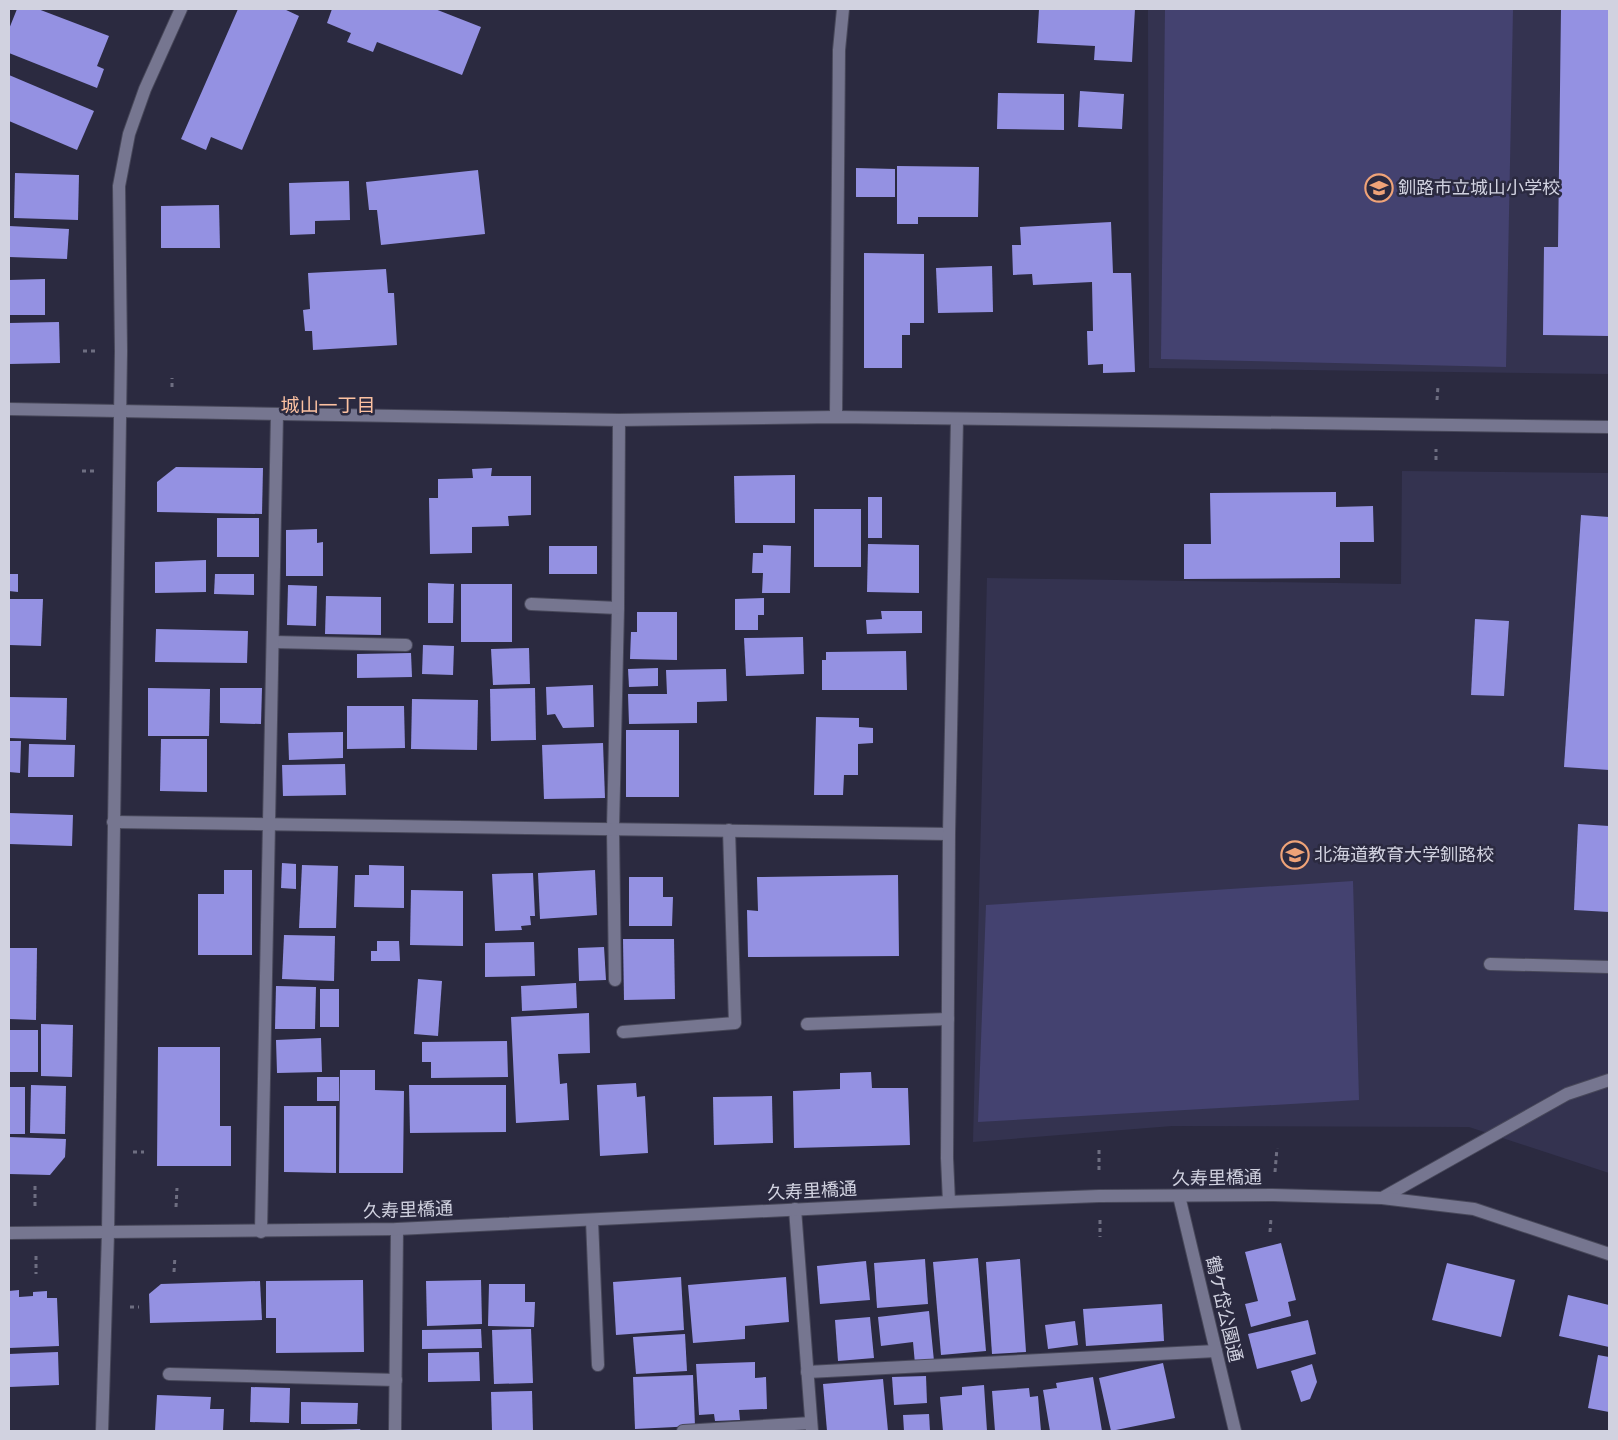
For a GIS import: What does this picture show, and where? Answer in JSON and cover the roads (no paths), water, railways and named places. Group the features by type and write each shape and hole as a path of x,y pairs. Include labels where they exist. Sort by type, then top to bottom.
{"street":[{"path":"102,1431 108,1233 120,411 119,186 129,134 138,107 180,9"},
{"path":"836,417 840,50 843,9"},
{"path":"9,409 619,420 836,417 1609,427"},
{"path":"261,1232 277,414"},
{"path":"950,1202 947,1158 949,834 957,419"},
{"path":"615,980 613,829 618,608 619,420"},
{"path":"531,604 618,608"},
{"path":"273,642 406,646"},
{"path":"113,822 949,834"},
{"path":"622,1032 735,1023 729,830"},
{"path":"1490,964 1609,968"},
{"path":"807,1024 948,1019"},
{"path":"1382,1198 1567,1094 1609,1080"},
{"name":"久寿里橋通","path":"9,1233 261,1232 397,1229 950,1202 1273,1195 1382,1198 1474,1209 1609,1254"},
{"name":"鶴ケ岱公園通","path":"1179,1196 1235,1431"},
{"path":"683,1431 812,1427 795,1209"},
{"path":"592,1220 598,1365"},
{"path":"395,1431 397,1229"},
{"path":"807,1372 1216,1351"},
{"path":"169,1374 396,1380"}],"place":[{"name":"釧路市立城山小学校","path":"1379,188"},
{"name":"北海道教育大学釧路校","path":"1295,855"}],"district":[{"name":"城山一丁目","path":"328,405"}]}
